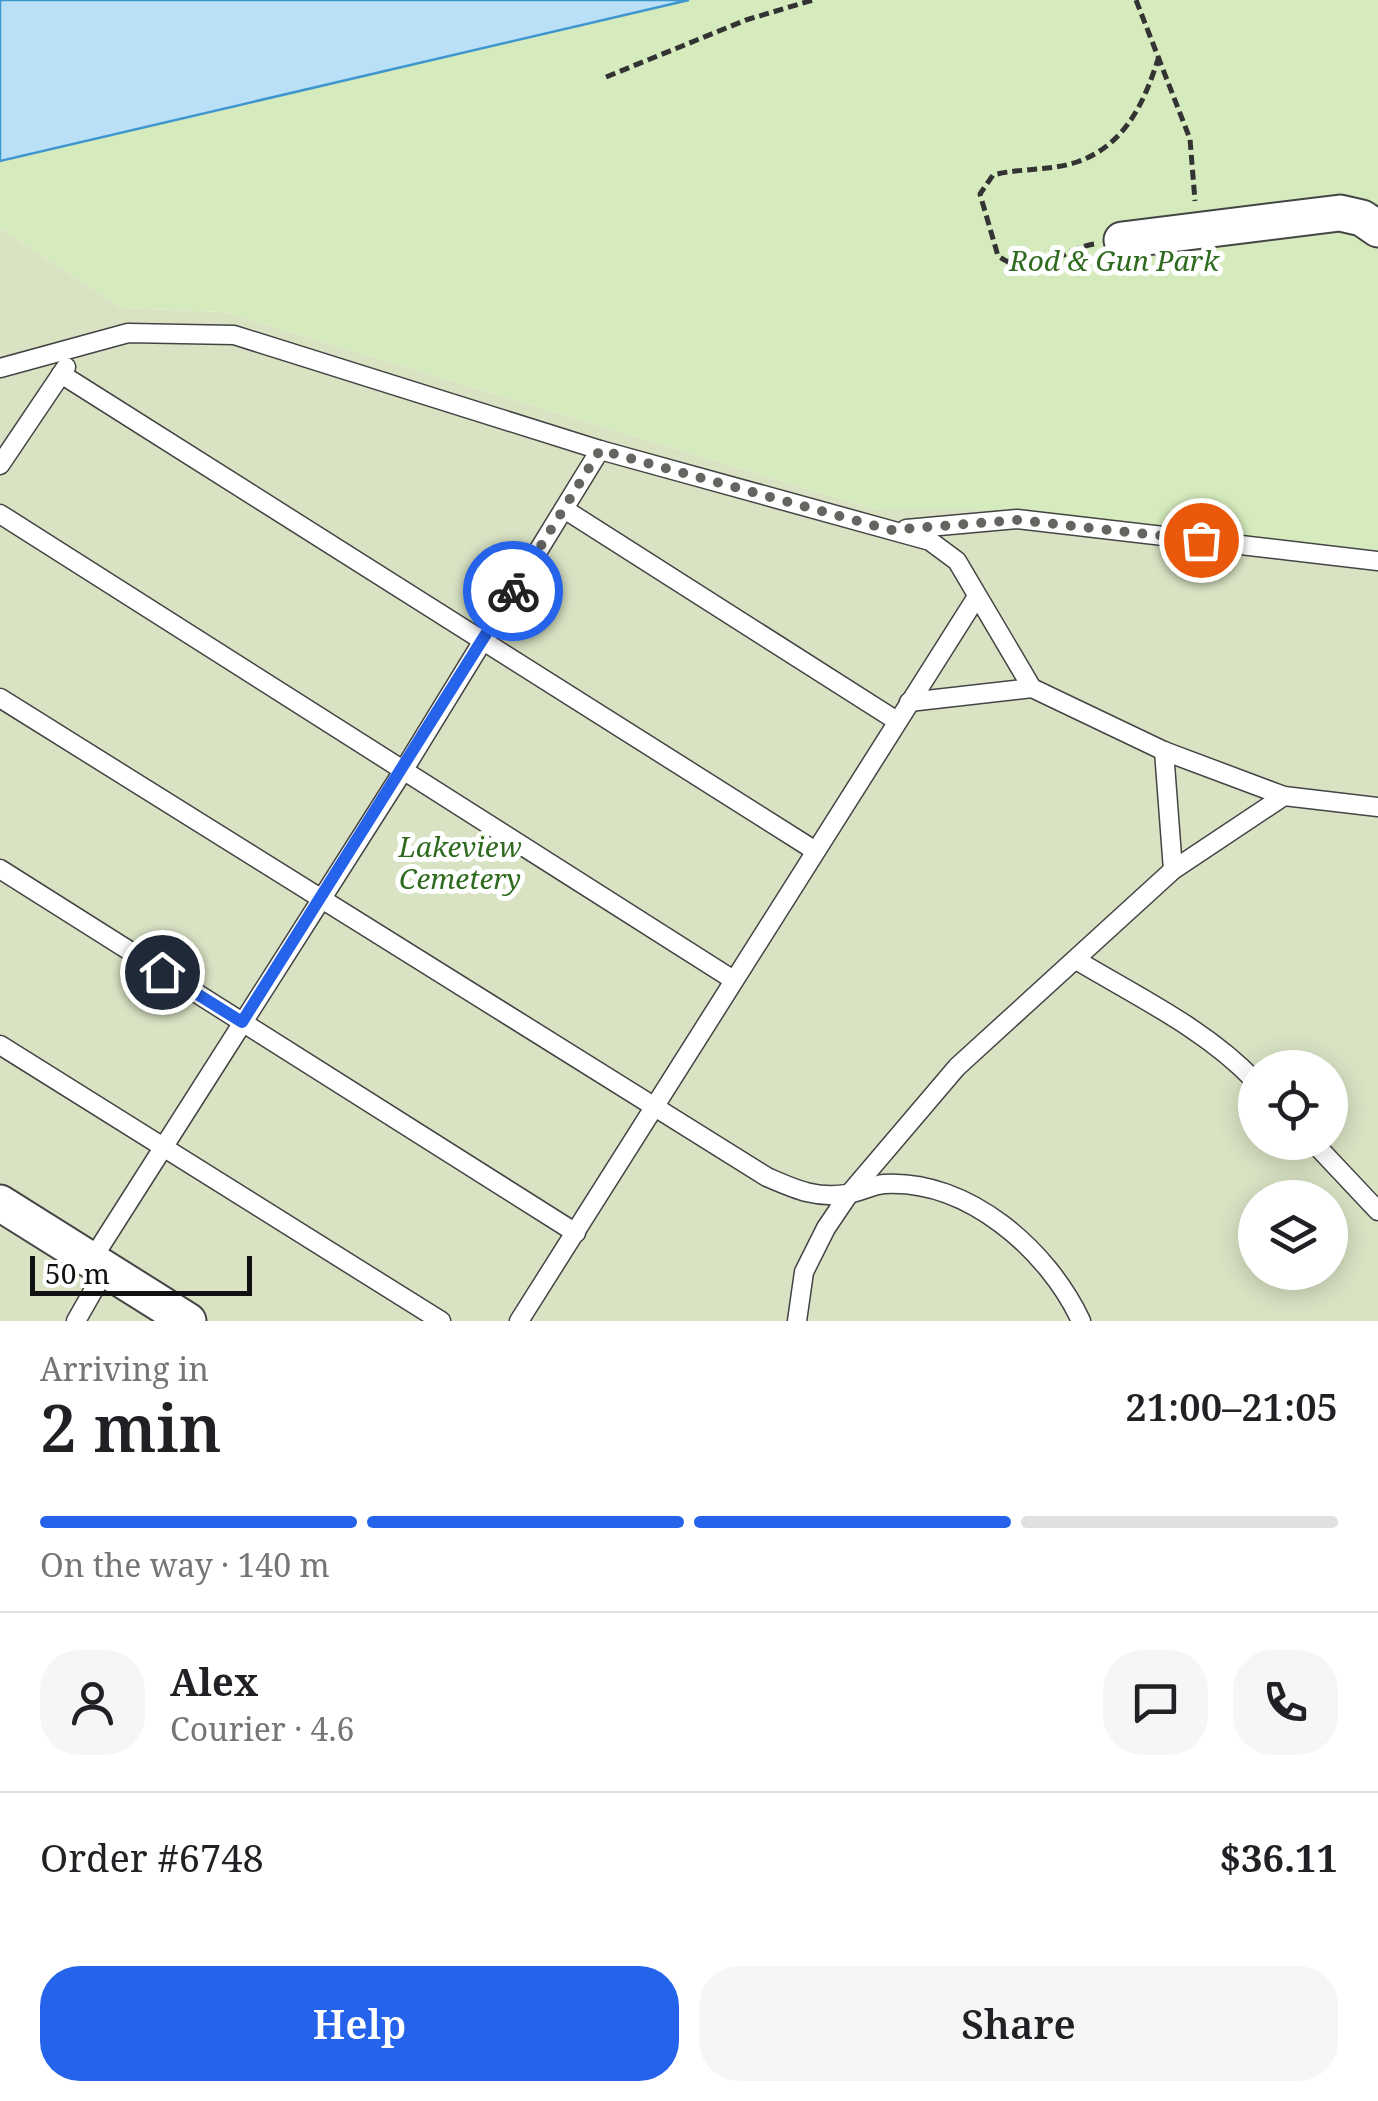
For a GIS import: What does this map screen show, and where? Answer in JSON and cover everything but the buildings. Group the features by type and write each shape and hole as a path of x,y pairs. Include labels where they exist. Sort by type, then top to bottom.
{"street":[{"path":"1122,240 1340,213 1362,218 1378,229"},
{"path":"0,1202 188,1321"}],"lane":[{"path":"0,368 128,333 234,334 600,450 930,541 957,562 1032,688"},
{"path":"0,465 77,350"},
{"path":"61,374 814,850"},
{"path":"76,1321 98,1265 163,1146 402,772 600,450"},
{"path":"564,509 898,721"},
{"path":"0,514 732,980"},
{"path":"890,530 1018,520 1378,561"},
{"path":"519,1321 976,598"},
{"path":"909,702 1032,688 1164,751 1284,796 1378,807"},
{"path":"0,698 652,1109 767,1177 811,1196 902,1184 943,1195 989,1216 1035,1249 1066,1288 1081,1321"},
{"path":"1164,751 1172,870"},
{"path":"796,1321 804,1272 849,1194 958,1068 1172,870 1284,796"},
{"path":"0,869 576,1232"},
{"path":"1078,961 1173,1018 1238,1064"},
{"path":"0,1045 440,1321"},
{"path":"1330,1160 1378,1211"}],"path":[{"path":"606,77 746,20 813,0"},
{"path":"1136,0 1190,139 1196,192"},
{"path":"1122,240 1083,246 1049,264 1018,268 998,256 980,194 993,175 1077,162 1102,150 1138,113 1160,56"}],"green space":[{"name":"Rod & Gun Park","path":"689,0 1378,0 1378,553 1017,510 877,510 224,312 121,308 0,228 0,161"},
{"name":"Lakeview Cemetery","path":"0,228 121,308 224,312 877,510 1017,510 1378,553 1378,1321 0,1321"}],"water":[{"path":"0,0 689,0 0,161"}],"way so far":[{"path":"513,591 600,450 890,530 1018,520 1201,540"}],"route":[{"path":"162,972 242,1022 513,591"}]}
